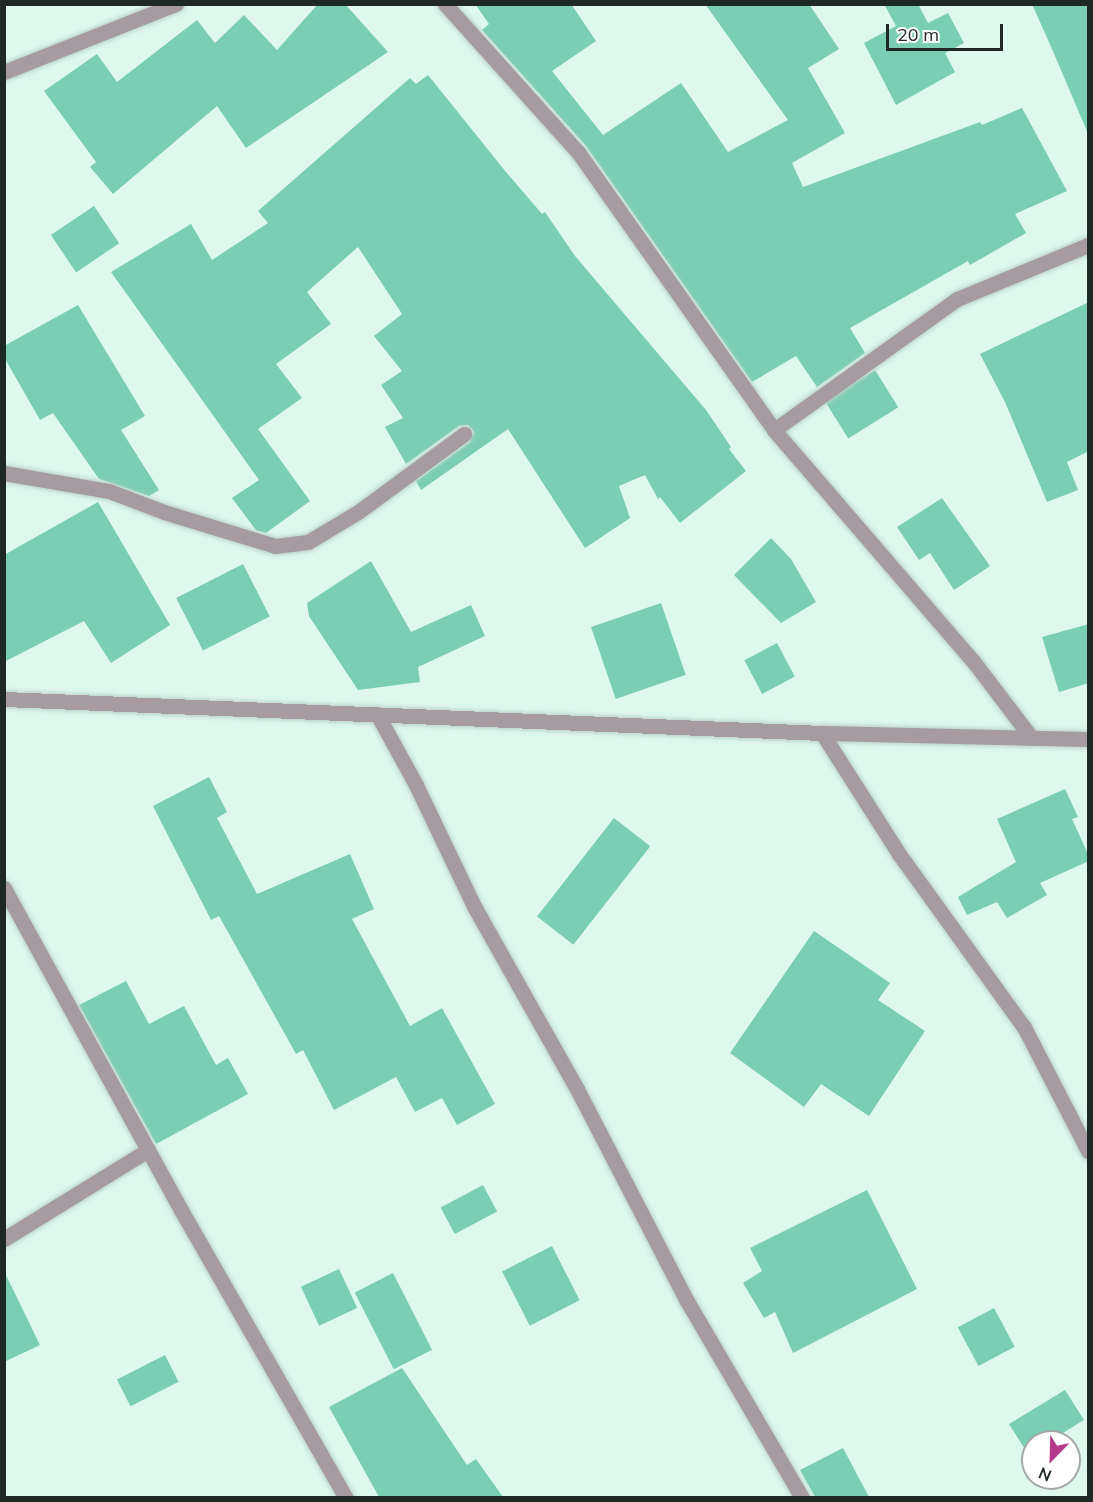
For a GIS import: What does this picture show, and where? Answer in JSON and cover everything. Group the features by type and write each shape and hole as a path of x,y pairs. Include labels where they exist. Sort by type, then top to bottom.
{"street":[{"path":"4,72 176,4"},
{"path":"446,4 578,152 774,430 973,661 1032,737"},
{"path":"774,430 957,299 1089,245"},
{"path":"4,473 109,491 186,519 275,546 308,542 358,512 464,434"},
{"path":"4,699 822,733 1089,739"},
{"path":"377,714 416,785 476,908 577,1089 687,1300 802,1497"},
{"path":"822,733 899,854 1024,1027 1089,1151"},
{"path":"4,888 148,1150 346,1497"},
{"path":"4,1239 148,1150"}],"building":[{"path":"318,4 345,4 388,52 246,148 217,106 113,194 90,167 96,162 44,91 97,54 117,82 197,20 215,43 244,15 277,50"},
{"path":"475,4 571,4 596,41 552,71 603,135 681,83 728,152 788,120 705,4 809,4 839,49 808,68 845,133 792,163 803,187 980,122 982,125 1022,108 1067,191 1015,214 1026,233 970,265 968,261 850,328 865,353 817,387 796,356 752,382 586,146 482,30 489,24"},
{"path":"884,4 918,4 928,23 948,13 964,43 945,53 955,72 896,105 864,43 896,26"},
{"path":"1032,4 1089,4 1089,136 1052,49"},
{"path":"428,75 506,172 542,214 545,212 575,256 706,410 731,447 729,449 746,471 680,523 660,497 658,499 645,475 619,486 630,518 585,548 508,429 421,490 416,481 470,442 474,432 468,425 459,426 406,464 385,427 403,418 381,385 402,371 374,336 402,314 358,247 307,292 331,324 276,364 302,398 258,429 310,501 266,533 256,530 232,498 259,480 111,272 191,224 212,260 268,223 258,211 410,78 416,84"},
{"path":"94,206 119,243 76,272 51,235"},
{"path":"1089,302 1089,451 1067,462 1078,490 1047,502 1005,402 980,354"},
{"path":"78,305 145,416 121,430 159,490 149,496 99,479 53,413 40,420 4,357 4,346"},
{"path":"875,370 898,407 848,439 825,401"},
{"path":"942,498 990,566 954,590 930,553 919,560 897,527"},
{"path":"98,502 170,625 111,663 84,621 4,662 4,555"},
{"path":"771,538 791,559 816,602 781,623 734,575"},
{"path":"371,561 411,632 471,605 485,636 418,667 420,682 358,690 309,616 307,603"},
{"path":"243,564 270,617 203,651 176,598"},
{"path":"661,603 686,675 616,699 591,627"},
{"path":"1089,624 1089,683 1059,692 1042,637"},
{"path":"777,643 795,677 762,694 744,660"},
{"path":"209,777 227,812 217,818 257,894 350,854 374,909 352,919 410,1026 442,1008 495,1104 457,1125 442,1098 415,1112 396,1077 334,1110 303,1050 296,1054 219,916 211,920 153,806"},
{"path":"1065,789 1078,817 1072,819 1089,856 1089,861 1040,883 1047,895 1007,918 997,902 967,915 958,897 1016,862 997,819"},
{"path":"614,818 650,846 573,945 537,917"},
{"path":"814,931 890,983 878,1000 925,1031 869,1116 821,1084 804,1107 730,1053"},
{"path":"126,981 149,1024 184,1006 216,1065 228,1058 248,1094 156,1144 79,1005"},
{"path":"483,1185 497,1211 455,1234 441,1208"},
{"path":"867,1190 917,1289 793,1353 775,1312 764,1318 743,1283 762,1271 750,1248"},
{"path":"552,1246 580,1300 530,1326 502,1271"},
{"path":"339,1269 357,1308 319,1326 301,1287"},
{"path":"4,1271 40,1345 4,1362"},
{"path":"393,1273 432,1350 394,1369 355,1293"},
{"path":"994,1308 1015,1347 978,1366 958,1327"},
{"path":"165,1355 179,1382 131,1406 117,1380"},
{"path":"402,1368 467,1465 476,1459 503,1497 379,1497 329,1407"},
{"path":"1065,1390 1084,1420 1068,1430 1021,1430 1021,1443 1009,1424"},
{"path":"843,1448 869,1497 815,1497 800,1470"}]}
